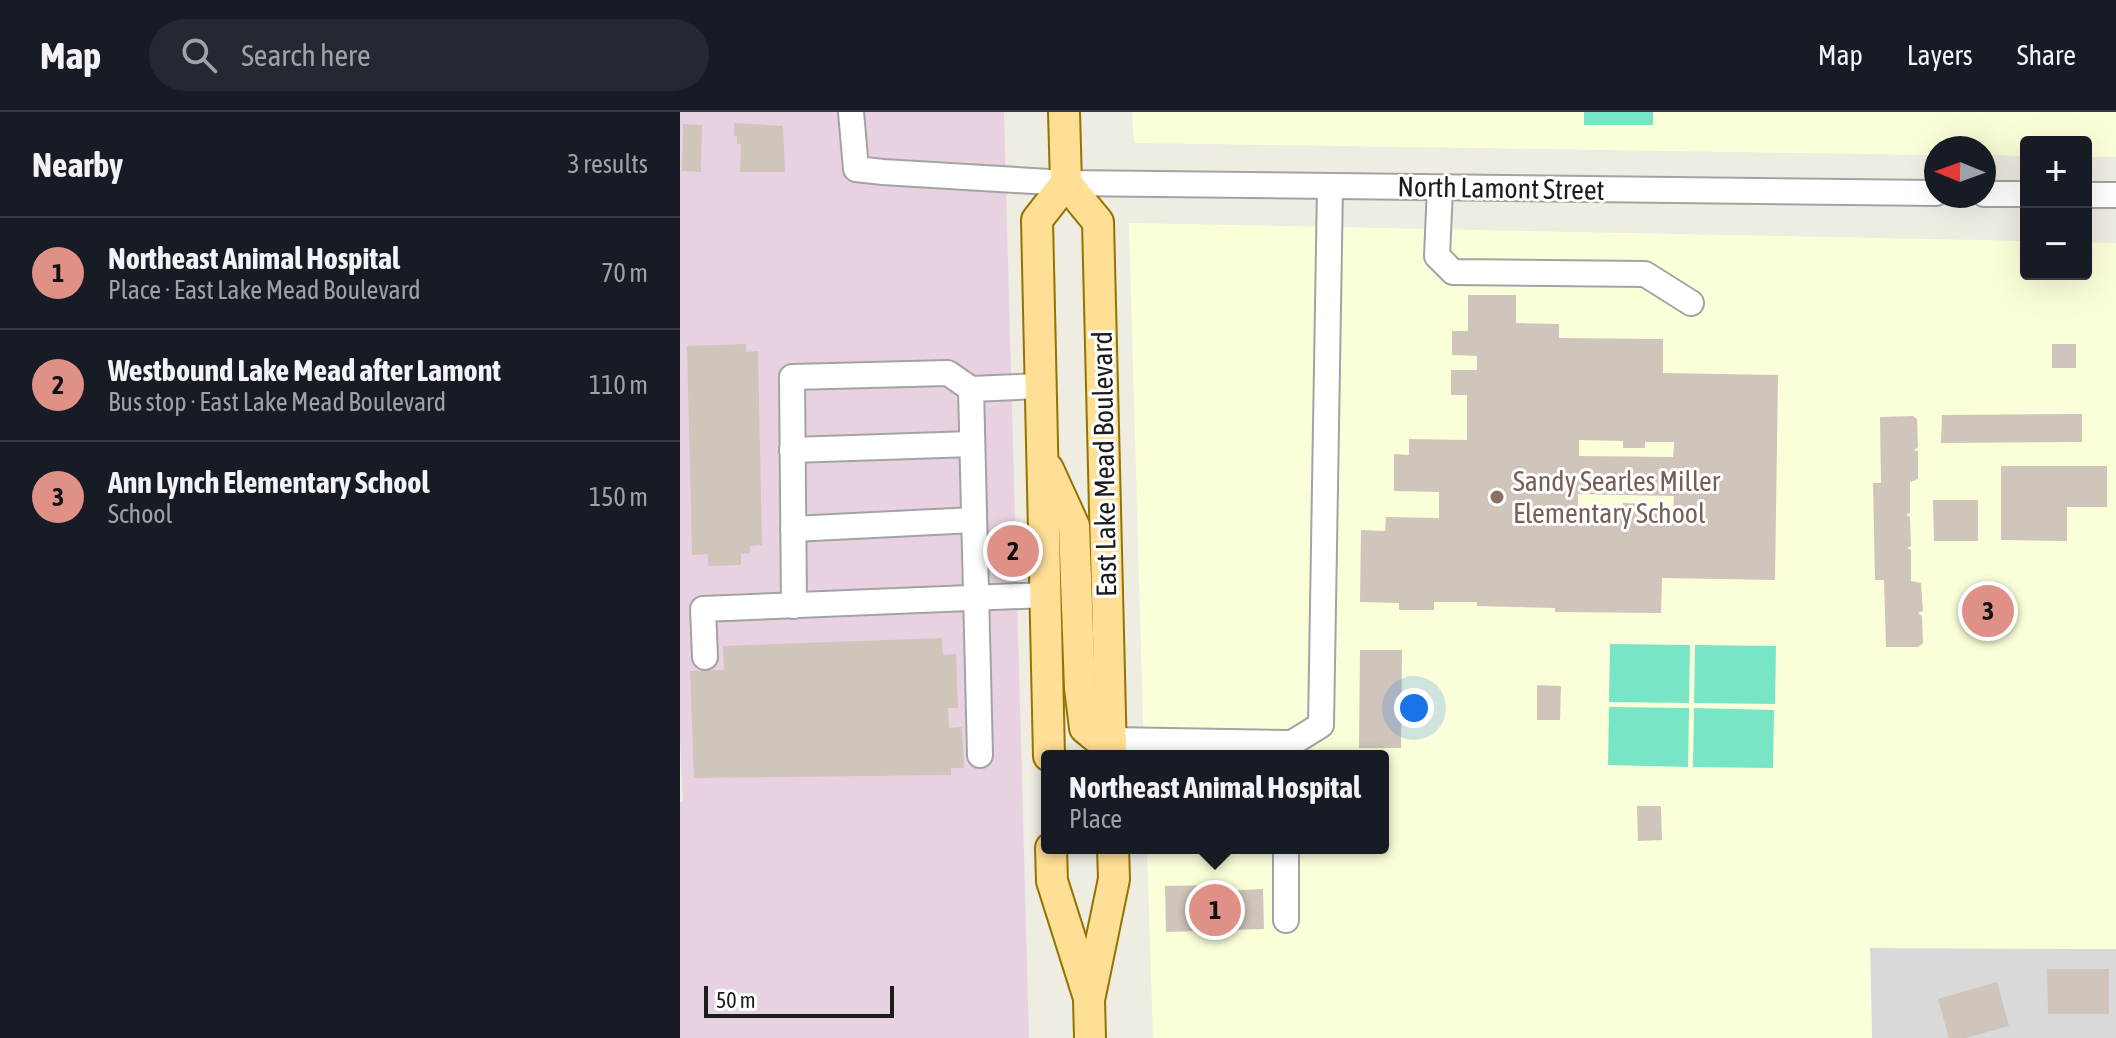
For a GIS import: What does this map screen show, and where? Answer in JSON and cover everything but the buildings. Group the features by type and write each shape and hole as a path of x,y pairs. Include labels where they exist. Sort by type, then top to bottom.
{"main road":[{"path":"1049,750 1037,220 1066,183 1064,112"},
{"name":"East Lake Mead Boulevard","path":"1066,183 1098,222 1111,748"},
{"path":"1042,457 1074,526 1080,688 1085,728 1111,748"},
{"path":"1051,854 1052,881 1089,1000"},
{"path":"1090,1038 1089,1000 1114,879 1113,854"}],"street":[{"name":"North Lamont Street","path":"851,112 856,169 1066,183 1924,193"},
{"path":"1111,748 1292,743 1321,725 1330,187"},
{"path":"1440,188 1437,256 1453,272 1645,274 1691,303"},
{"path":"1996,194 2020,194"},
{"path":"2092,195 2116,195"},
{"path":"794,606 792,377 948,373 971,389 1040,386"},
{"path":"971,389 980,755"},
{"path":"792,450 972,444"},
{"path":"793,529 974,520"},
{"path":"705,657 703,609 1045,595"},
{"path":"1286,854 1286,920"}],"shaded area":[{"path":"680,112 1004,112 1029,1038 680,1038 680,802 683,802 680,741"},
{"path":"1132,112 2116,112 2116,157 2092,157 2092,136 2020,136 2020,156 1996,155 1996,136 1924,136 1924,155 1134,143"},
{"name":"Sandy Searles Miller Elementary School","path":"1129,223 2020,241 2020,280 2092,280 2092,242 2116,243 2116,949 1870,948 1872,1038 1153,1038 1147,854 1389,854 1389,750 1144,750"},
{"path":"1870,948 2116,949 2116,1038 1872,1038"}],"green space":[{"path":"1584,112 1653,112 1653,125 1584,125"},
{"path":"1610,644 1690,645 1689,703 1609,702"},
{"path":"1695,645 1776,646 1775,704 1694,703"},
{"path":"1609,707 1689,708 1688,767 1608,765"},
{"path":"1694,708 1774,710 1773,768 1693,767"}],"place":[{"name":"Sandy Searles Miller Elementary School","path":"1497,497"},
{"name":"Westbound Lake Mead after Lamont","path":"1013,551"},
{"name":"Ann Lynch Elementary School","path":"1988,611"},
{"name":"Northeast Animal Hospital","path":"1215,910"}]}
